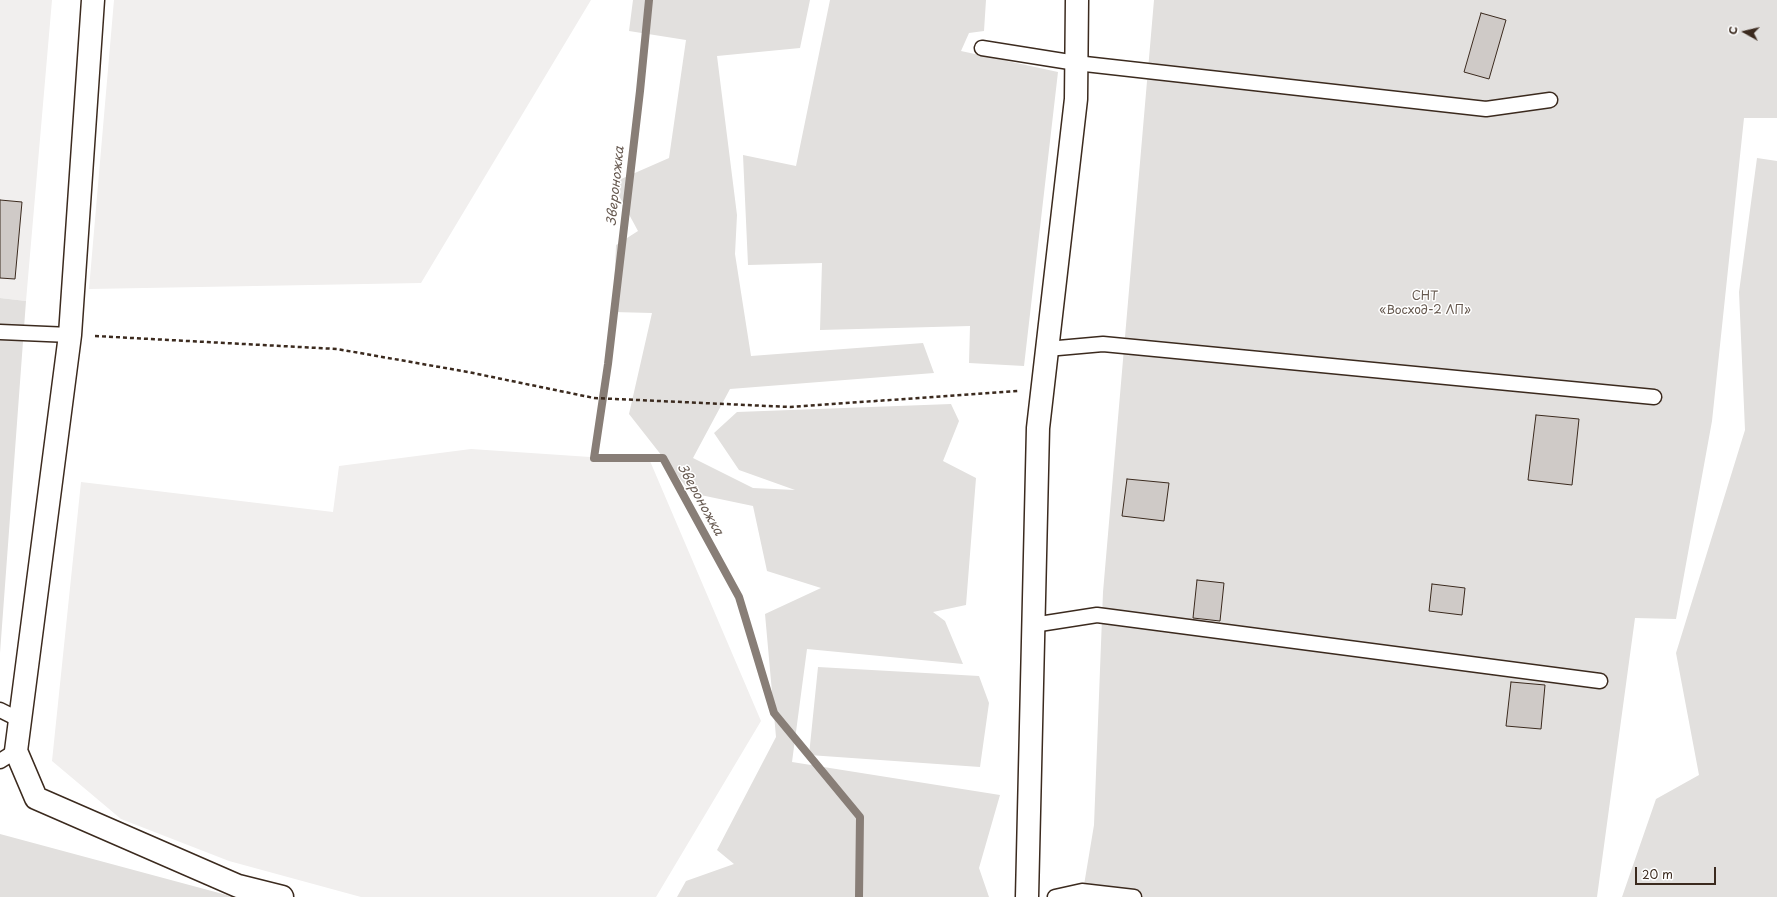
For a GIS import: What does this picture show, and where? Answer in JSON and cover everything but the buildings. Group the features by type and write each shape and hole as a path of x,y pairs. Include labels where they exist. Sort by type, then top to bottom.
{"street":[{"path":"93,0 70,335 20,720 8,756 36,798 238,886 282,897"},
{"path":"1027,897 1038,428 1076,99 1077,0"}],"lane":[{"path":"982,48 1076,63 1486,109 1550,100"},
{"path":"0,332 70,335"},
{"path":"1047,349 1103,344 1654,397"},
{"path":"1033,625 1098,615 1600,681"},
{"path":"0,710 20,720"},
{"path":"1055,897 1082,891 1134,897"}],"path":[{"path":"70,335 337,349 468,372 594,398 790,407 1042,389"}],"shaded area":[{"path":"0,0 52,0 26,301 0,298"},
{"path":"114,0 591,0 421,283 89,289"},
{"path":"471,449 650,461 761,721 656,897 361,897 229,861 121,819 52,761 81,482 333,512 339,466"}],"green space":[{"path":"633,0 810,0 800,48 717,56 737,215 735,254 751,356 923,343 934,373 730,389 693,458 753,488 795,490 739,470 714,433 737,412 951,404 959,421 943,461 976,478 966,605 933,612 945,621 963,664 807,649 792,762 1000,795 979,868 989,897 677,897 686,881 734,864 717,850 776,737 765,614 821,588 767,571 753,506 691,493 629,414 652,313 613,312 616,245 638,231 612,183 669,158 686,40 629,31"},
{"path":"830,0 986,0 984,31 969,33 961,51 1058,72 1024,366 969,363 970,326 820,330 822,263 748,265 743,155 796,166"},
{"name":"СНТ «Восход-2 ЛП»","path":"1154,0 1777,0 1777,118 1744,118 1712,421 1676,619 1635,618 1597,897 1082,897 1094,825 1103,592"},
{"path":"1757,158 1777,161 1777,897 1622,897 1656,799 1699,775 1676,653 1745,430 1739,292"},
{"path":"0,298 26,301 0,653"},
{"path":"818,667 979,676 989,703 980,767 809,755"},
{"path":"0,834 234,897 0,897"}],"waterway":[{"name":"Звероножка","path":"649,0 640,91 608,364 594,458 663,458 739,597 774,713 860,817 859,897"}]}
